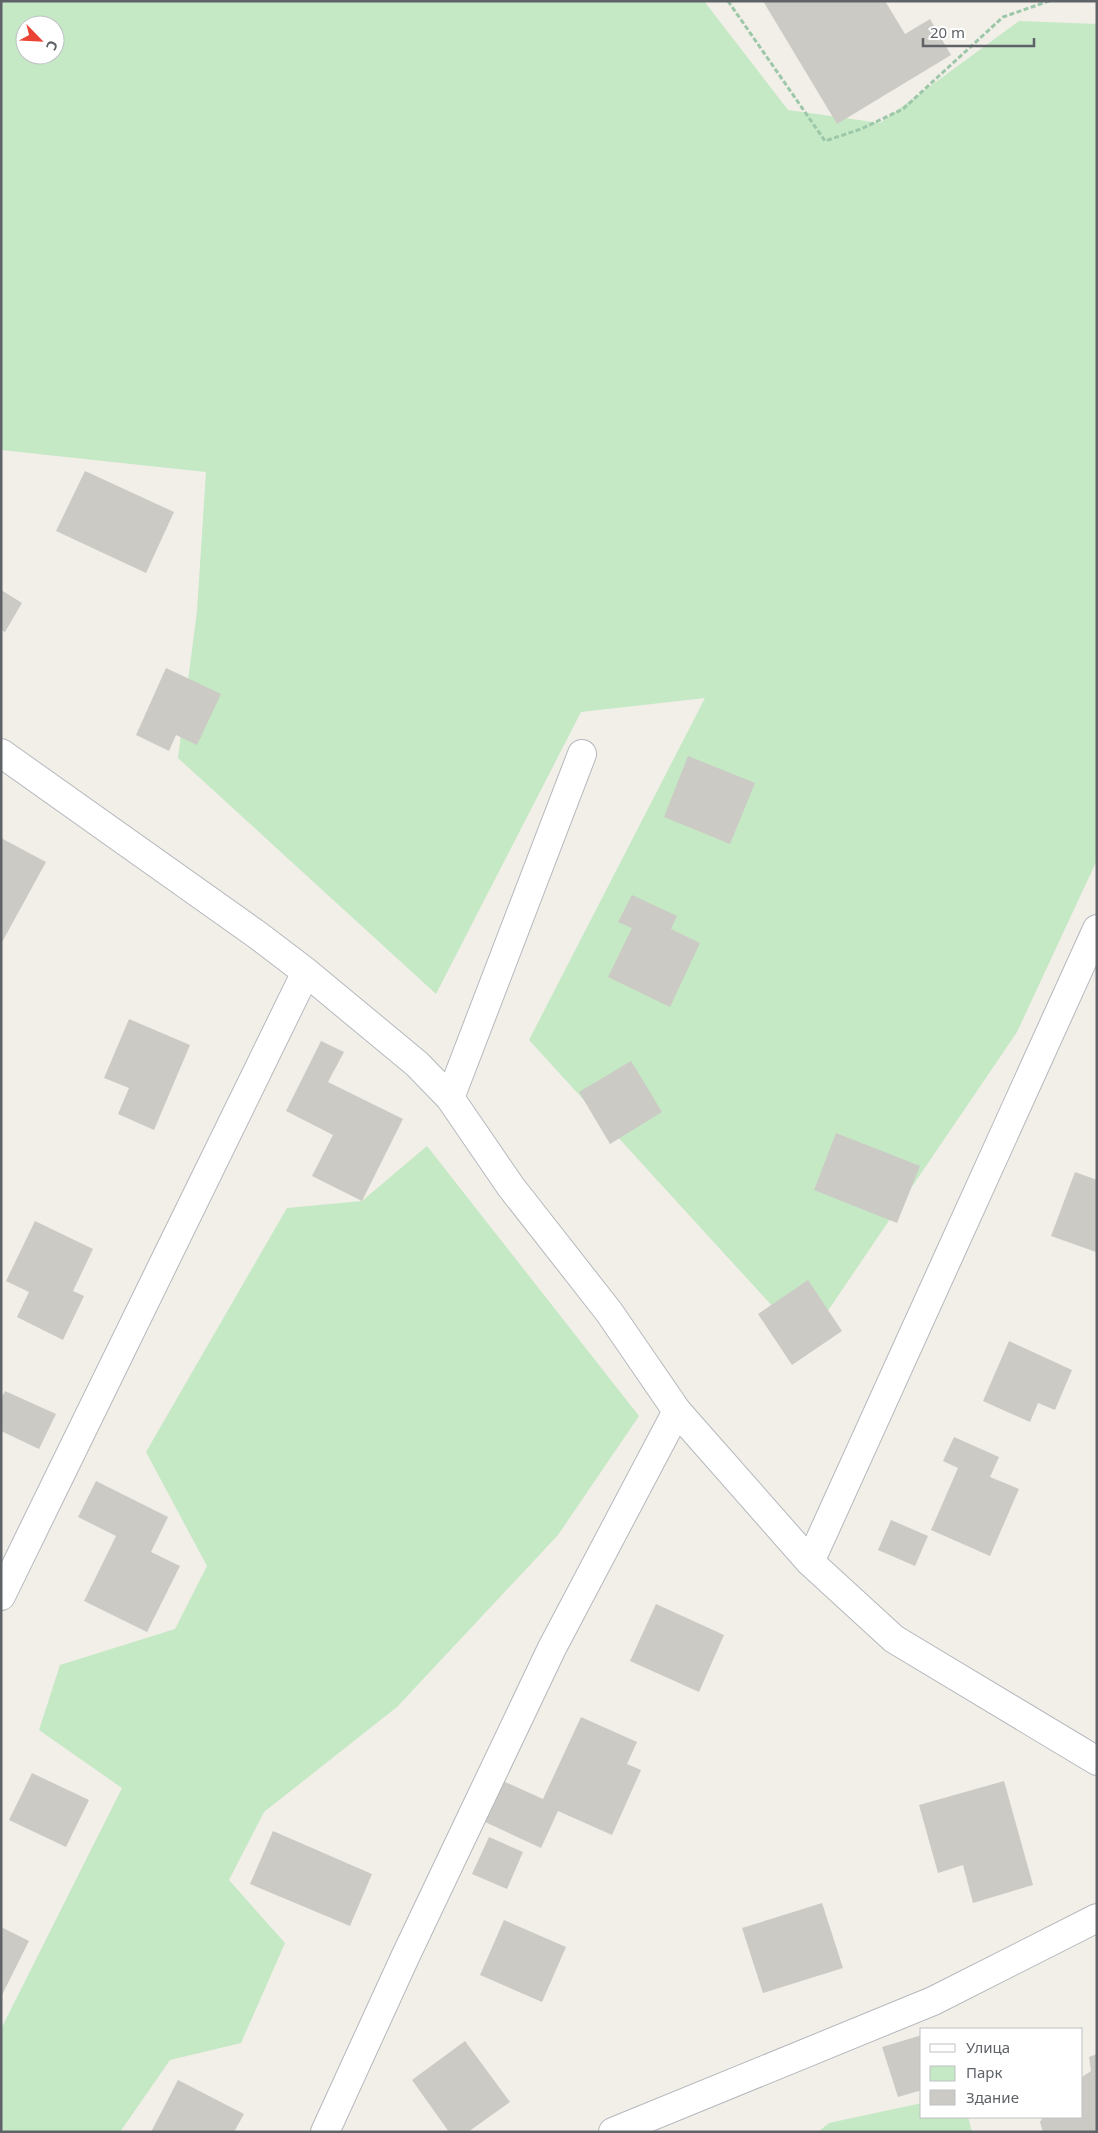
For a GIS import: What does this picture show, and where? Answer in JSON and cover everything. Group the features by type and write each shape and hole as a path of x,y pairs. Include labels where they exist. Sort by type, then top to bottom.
{"street":[{"path":"1,753 256,934 306,972 417,1064 450,1098 511,1187 609,1312 677,1411 810,1562 894,1639 1097,1761"},
{"path":"450,1098 582,754"},
{"path":"810,1562 1097,929"},
{"path":"1,1596 306,972"},
{"path":"325,2132 406,1955 552,1648 677,1411"},
{"path":"613,2132 933,2001 1097,1918"}],"path":[{"path":"728,1 826,141 861,129 903,109 1003,17 1049,1"}],"green space":[{"path":"1,1 704,1 788,110 880,123 1019,21 1097,24 1097,860 1017,1032 806,1343 529,1040 705,698 581,712 436,994 178,758 197,611 206,472 1,450"},
{"path":"427,1146 639,1416 558,1535 397,1707 264,1812 229,1880 285,1943 241,2043 170,2060 120,2132 1,2132 1,2029 122,1788 39,1730 60,1665 175,1629 207,1566 146,1452 287,1208 362,1201"},
{"path":"920,2103 920,2118 968,2118 972,2132 818,2132 829,2123"}],"building":[{"path":"763,1 885,1 905,34 930,19 951,55 837,124"},
{"path":"85,471 174,512 146,573 56,531"},
{"path":"1,590 22,603 5,632 1,630"},
{"path":"166,668 221,694 197,745 176,735 169,751 136,735"},
{"path":"688,756 755,783 730,844 664,817"},
{"path":"1,838 46,862 1,944"},
{"path":"632,895 677,916 671,929 700,943 670,1007 608,977 632,928 618,922"},
{"path":"129,1019 190,1045 154,1130 118,1114 129,1088 104,1078"},
{"path":"321,1041 344,1052 328,1082 403,1119 362,1201 312,1176 333,1135 286,1111"},
{"path":"631,1061 662,1112 610,1144 579,1092"},
{"path":"836,1133 920,1166 897,1223 814,1190"},
{"path":"1075,1172 1097,1180 1096,1252 1051,1236"},
{"path":"35,1221 93,1249 73,1291 84,1296 63,1340 17,1317 29,1292 6,1281"},
{"path":"808,1280 842,1331 792,1365 758,1314"},
{"path":"1009,1341 1072,1370 1055,1410 1038,1403 1030,1422 983,1401"},
{"path":"5,1391 56,1414 39,1449 1,1431 1,1399"},
{"path":"954,1437 999,1457 990,1477 1019,1489 990,1556 931,1530 958,1468 943,1461"},
{"path":"96,1481 168,1517 151,1552 180,1566 147,1632 84,1601 116,1536 78,1517"},
{"path":"891,1520 928,1536 915,1566 878,1550"},
{"path":"656,1604 724,1635 699,1692 630,1661"},
{"path":"581,1717 637,1742 627,1764 641,1770 612,1835 558,1811 541,1848 485,1822 503,1781 543,1799"},
{"path":"32,1773 89,1800 66,1847 9,1820"},
{"path":"1004,1781 1033,1885 973,1903 963,1865 938,1873 919,1805"},
{"path":"273,1831 372,1874 350,1926 250,1884"},
{"path":"489,1837 523,1852 507,1889 472,1874"},
{"path":"822,1903 843,1968 763,1993 742,1928"},
{"path":"504,1920 566,1947 542,2002 480,1975"},
{"path":"1,1927 29,1941 1,1997"},
{"path":"920,2036 920,2091 898,2097 882,2047"},
{"path":"465,2041 510,2102 468,2132 449,2132 412,2080"},
{"path":"1097,2054 1097,2132 1043,2132 1040,2122 1042,2118 1083,2118 1083,2076 1091,2071 1089,2057"},
{"path":"178,2080 244,2114 234,2132 151,2132"}]}
